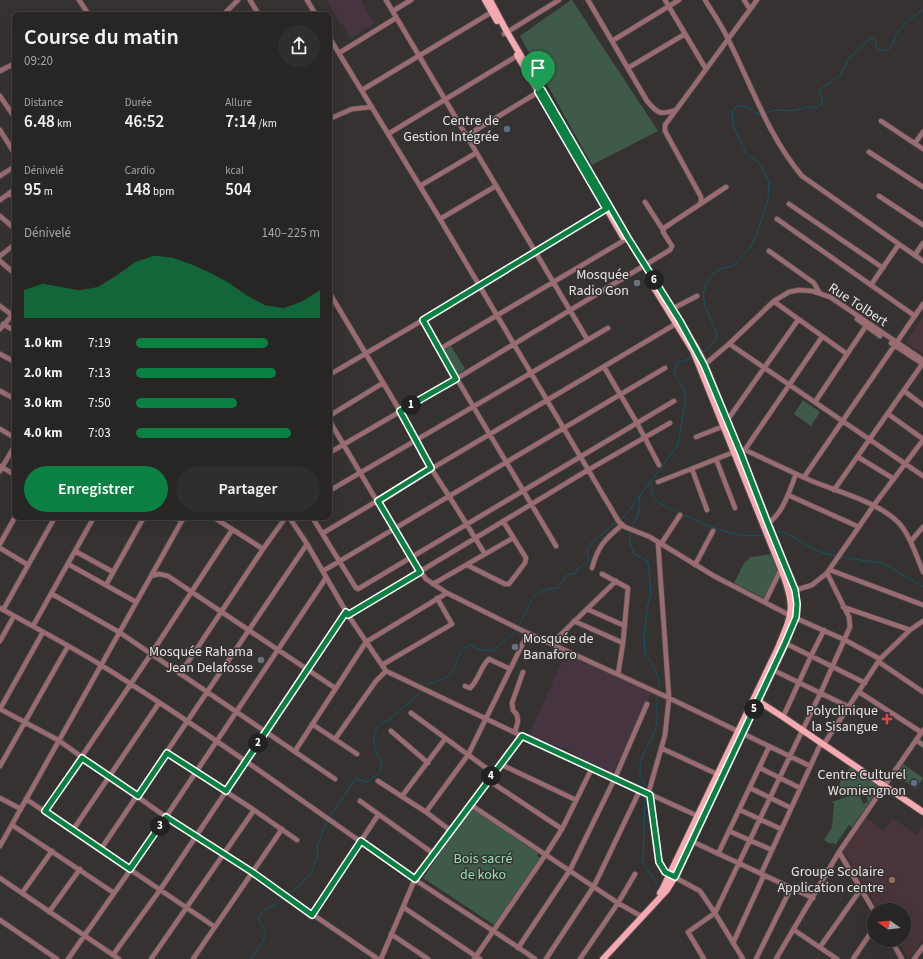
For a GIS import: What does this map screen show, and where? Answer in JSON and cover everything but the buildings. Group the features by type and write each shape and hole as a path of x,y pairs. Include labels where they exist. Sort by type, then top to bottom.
{"main road":[{"path":"485,0 506,33 626,239 695,350 725,424 738,451 797,604 783,645 672,876 663,892 602,959"},
{"path":"490,0 517,56 540,91"},
{"path":"643,267 672,309 678,322"},
{"path":"756,700 803,730 923,812"}],"street":[{"path":"79,0 87,12"},
{"path":"225,12 238,0"},
{"path":"250,0 257,12"},
{"path":"307,0 314,12"},
{"path":"386,0 588,339"},
{"path":"392,11 412,0"},
{"path":"547,0 550,6"},
{"path":"506,33 560,0"},
{"path":"588,0 648,101 655,110 659,113 676,110"},
{"path":"665,0 706,69"},
{"path":"612,41 679,0"},
{"path":"705,0 728,39 764,117 791,162 802,176 923,261"},
{"path":"744,0 750,10"},
{"path":"701,202 701,198 664,128 757,0"},
{"path":"362,90 492,12"},
{"path":"339,53 396,18"},
{"path":"628,68 685,34"},
{"path":"332,42 440,219 615,517 621,524 634,531 650,536 659,544 714,576 793,616 845,640 879,660 923,692"},
{"path":"388,134 445,101 517,56"},
{"path":"0,71 12,65"},
{"path":"466,136 540,91"},
{"path":"0,96 12,114"},
{"path":"332,118 352,109 372,107"},
{"path":"881,121 923,149"},
{"path":"1,132 12,149"},
{"path":"915,143 923,132"},
{"path":"869,152 923,187"},
{"path":"420,186 476,153"},
{"path":"0,176 12,168"},
{"path":"440,219 496,186"},
{"path":"663,230 701,202 726,187"},
{"path":"0,200 12,191"},
{"path":"9,193 12,196"},
{"path":"879,196 923,225"},
{"path":"332,451 456,379 643,267 672,248 663,230 645,202"},
{"path":"789,204 883,268"},
{"path":"332,373 608,208"},
{"path":"0,216 12,226"},
{"path":"776,219 915,316"},
{"path":"440,349 626,239"},
{"path":"915,255 923,243"},
{"path":"872,285 899,244"},
{"path":"0,256 12,246"},
{"path":"769,251 814,283 819,292"},
{"path":"0,261 12,271"},
{"name":"Rue Tolbert","path":"702,366 779,298 789,292 800,290 819,292 830,297 923,363"},
{"name":"Rue Tolbert","path":"702,366 732,345 776,303 795,294 807,293 818,295 828,300 895,344"},
{"path":"672,309 697,296"},
{"path":"332,297 400,411 431,468 485,554"},
{"path":"776,303 848,354"},
{"path":"804,477 923,304"},
{"path":"0,306 12,312"},
{"path":"12,315 2,326 12,329"},
{"path":"423,320 456,379 490,433 556,546"},
{"path":"696,437 725,424 798,320"},
{"path":"322,533 678,322"},
{"path":"815,402 866,326"},
{"path":"332,489 530,372 608,328"},
{"path":"658,482 738,451 749,443 822,337"},
{"path":"732,345 842,422 923,476"},
{"path":"0,354 12,360"},
{"path":"834,490 923,363"},
{"path":"604,367 637,423 659,465"},
{"path":"323,571 665,368"},
{"path":"332,414 383,383"},
{"path":"0,391 12,397"},
{"path":"904,391 923,405"},
{"path":"314,520 358,589 674,401"},
{"path":"792,591 812,584 829,571 874,505 923,440 888,414"},
{"path":"113,955 160,890 307,670 347,614 420,572 588,470 670,423"},
{"path":"332,425 410,557 420,572 433,584 447,593 528,633 669,698 810,766"},
{"path":"0,429 12,436"},
{"path":"738,451 749,443"},
{"path":"12,450 1,468 12,474"},
{"path":"738,451 874,505 896,520 903,528 911,541 923,572"},
{"path":"858,457 894,479"},
{"path":"716,459 735,508"},
{"path":"692,469 707,510"},
{"path":"766,525 775,517 788,495 796,474"},
{"path":"788,495 859,527"},
{"path":"680,515 659,544 669,698 664,735 649,791 659,862 665,872 700,891 716,913 743,959"},
{"path":"0,544 13,520"},
{"path":"54,520 1,609 101,665 188,722 415,879 535,959"},
{"path":"33,626 52,594 91,520"},
{"path":"106,585 142,520"},
{"path":"0,846 182,520"},
{"path":"217,520 263,549"},
{"path":"180,674 284,520"},
{"path":"291,520 307,544 347,614 386,671 522,736 700,817"},
{"path":"467,564 505,584 509,584 526,558 503,522"},
{"path":"592,568 597,551 621,524"},
{"path":"911,541 923,527"},
{"path":"45,811 82,758 232,530"},
{"path":"694,565 712,531"},
{"path":"433,584 513,538"},
{"path":"101,849 307,544"},
{"path":"0,548 28,565"},
{"path":"75,551 113,572"},
{"path":"68,564 136,602"},
{"path":"829,571 923,605"},
{"path":"704,959 688,932 716,913 821,692 850,627 851,622 843,607 829,571"},
{"path":"765,602 784,572"},
{"path":"151,576 163,574 192,591 335,688"},
{"path":"602,574 628,588 625,626 618,674"},
{"path":"68,959 166,817 326,578"},
{"path":"551,644 616,581"},
{"path":"295,751 366,642 447,593"},
{"path":"52,594 119,632 335,779"},
{"path":"382,665 452,624 437,598"},
{"path":"843,607 910,630"},
{"path":"587,609 625,626"},
{"path":"0,641 14,616"},
{"path":"574,621 623,643"},
{"path":"733,943 781,829 810,766 822,744 849,707 879,660 910,630 923,621"},
{"path":"783,717 824,630"},
{"path":"43,632 0,709 58,740 166,817 252,872 312,915 378,959"},
{"path":"426,812 468,755 528,633"},
{"path":"783,645 811,656 832,668 865,683"},
{"path":"0,766 68,646"},
{"path":"465,686 470,688 473,685 484,664 489,659 510,669"},
{"path":"771,669 821,692 849,707"},
{"path":"335,739 376,681 386,671"},
{"path":"515,732 518,721 512,704 523,672"},
{"path":"776,959 839,852 922,731 859,692"},
{"path":"73,830 159,703"},
{"path":"518,948 570,870 615,778 647,704"},
{"path":"411,713 493,773"},
{"path":"312,724 357,754"},
{"path":"391,731 428,762"},
{"path":"381,959 415,879 522,736"},
{"path":"402,796 445,739"},
{"path":"916,740 923,745"},
{"path":"718,854 770,746"},
{"path":"661,748 720,775"},
{"path":"167,753 226,791 297,840"},
{"path":"500,764 576,800"},
{"path":"403,907 476,958 493,930 562,829 592,768"},
{"path":"760,768 800,788"},
{"path":"488,780 562,829"},
{"path":"378,781 426,812 451,831"},
{"path":"750,788 791,808"},
{"path":"546,959 594,886 640,790"},
{"path":"0,798 21,809"},
{"path":"26,799 215,927"},
{"path":"360,801 434,854"},
{"path":"471,805 618,903 641,915"},
{"path":"151,959 254,810"},
{"path":"740,810 781,829"},
{"path":"312,915 378,815"},
{"path":"12,825 114,893"},
{"path":"193,959 282,829"},
{"path":"729,831 772,850"},
{"path":"690,840 812,898"},
{"path":"22,893 52,851"},
{"path":"839,852 869,903"},
{"path":"49,912 80,869"},
{"path":"580,959 618,903 635,874"},
{"path":"0,878 119,959"},
{"path":"756,959 791,888"},
{"path":"820,947 861,889"},
{"path":"0,920 57,959"},
{"path":"794,930 837,959"},
{"path":"392,934 428,959"},
{"path":"854,959 867,939"},
{"path":"895,947 902,959"},
{"path":"914,959 923,947"}],"shaded area":[{"path":"327,0 361,0 374,24 350,38 342,24 340,24"},
{"path":"923,316 923,354 906,342"},
{"path":"566,653 651,693 613,774 569,752 569,750 564,747 561,748 529,735"},
{"name":"Groupe Scolaire Application centre","path":"866,818 884,831 893,818 916,835 923,825 923,939 909,959 901,947 911,947 911,903 875,903 843,851"}],"green space":[{"path":"571,0 658,131 592,165 520,36"},
{"path":"451,346 465,369 457,375 443,350"},
{"path":"803,400 820,412 811,426 794,414"},
{"path":"772,554 778,571 764,598 734,583 744,563 751,557"},
{"path":"903,764 923,778 916,789 896,775"},
{"path":"850,767 880,787 852,827 849,825 836,844 829,843 824,840 832,827 834,803 831,802 859,793 863,804 868,802 865,790 860,791 859,788 831,796 830,794 834,791"},
{"name":"Bois sacré de koko","path":"472,807 539,852 537,856 540,858 494,925 423,878"}],"waterway":[{"path":"764,114 773,110 791,111 806,107 816,108 823,103 819,90 841,75 848,59 871,38 875,37 876,47 879,50 884,51 889,49 893,45 896,34 909,20 923,10"},
{"path":"702,353 715,341 717,334 705,306 703,293 707,283 712,275 722,268 733,266 750,248 756,236 768,200 769,183 763,168 747,154 743,148 734,127 732,118 733,110 737,106 742,106 761,115"},
{"path":"620,519 624,517 678,445 686,397 683,387 674,372 677,363 692,358"},
{"path":"651,482 652,494 656,501 683,515 723,531 750,536 763,535"},
{"path":"632,529 639,511 639,497"},
{"path":"519,626 529,605 536,595 542,591 558,588 568,574 575,573 577,569 587,563 589,559 587,552 591,543 618,521"},
{"path":"778,531 791,536 817,551 836,556"},
{"path":"631,532 629,538 634,554 648,561 651,594 648,604 644,634 645,654 655,670 660,688"},
{"path":"841,557 880,563 888,566 923,587"},
{"path":"427,684 441,680 448,676 451,673 461,652 470,645 478,649 493,651 516,631"},
{"path":"330,817 355,779 367,782 380,771 382,764 374,743 377,729 422,691"},
{"path":"645,786 640,768 643,756 656,727 658,696"},
{"path":"645,797 643,864 660,888"},
{"path":"286,895 301,885 303,881 309,877 318,855 317,846 327,821"},
{"path":"251,959 263,941 266,933 260,922 259,916 263,911 284,897"}],"place":[{"name":"Centre de Gestion Intégrée","path":"507,129"},
{"name":"Mosquée Radio Gon","path":"637,283"},
{"name":"Mosquée de Banaforo","path":"515,647"},
{"name":"Mosquée Rahama Jean Delafosse","path":"261,660"},
{"name":"Polyclinique la Sisangue","path":"887,719"},
{"name":"Centre Culturel Womiengnon","path":"914,783"},
{"name":"Groupe Scolaire Application centre","path":"892,880"}],"route":[{"path":"542,90 628,238 697,350 741,454 795,590 797,604 796,617 773,670 675,877 665,872 659,862 650,795 562,753 522,736 415,879 361,841 312,915 252,872 166,817 130,869 45,811 82,758 138,796 167,753 226,791 346,612 348,615 420,572 378,501 431,468 400,411 456,379 423,320 606,209 538,92 542,90"}]}
